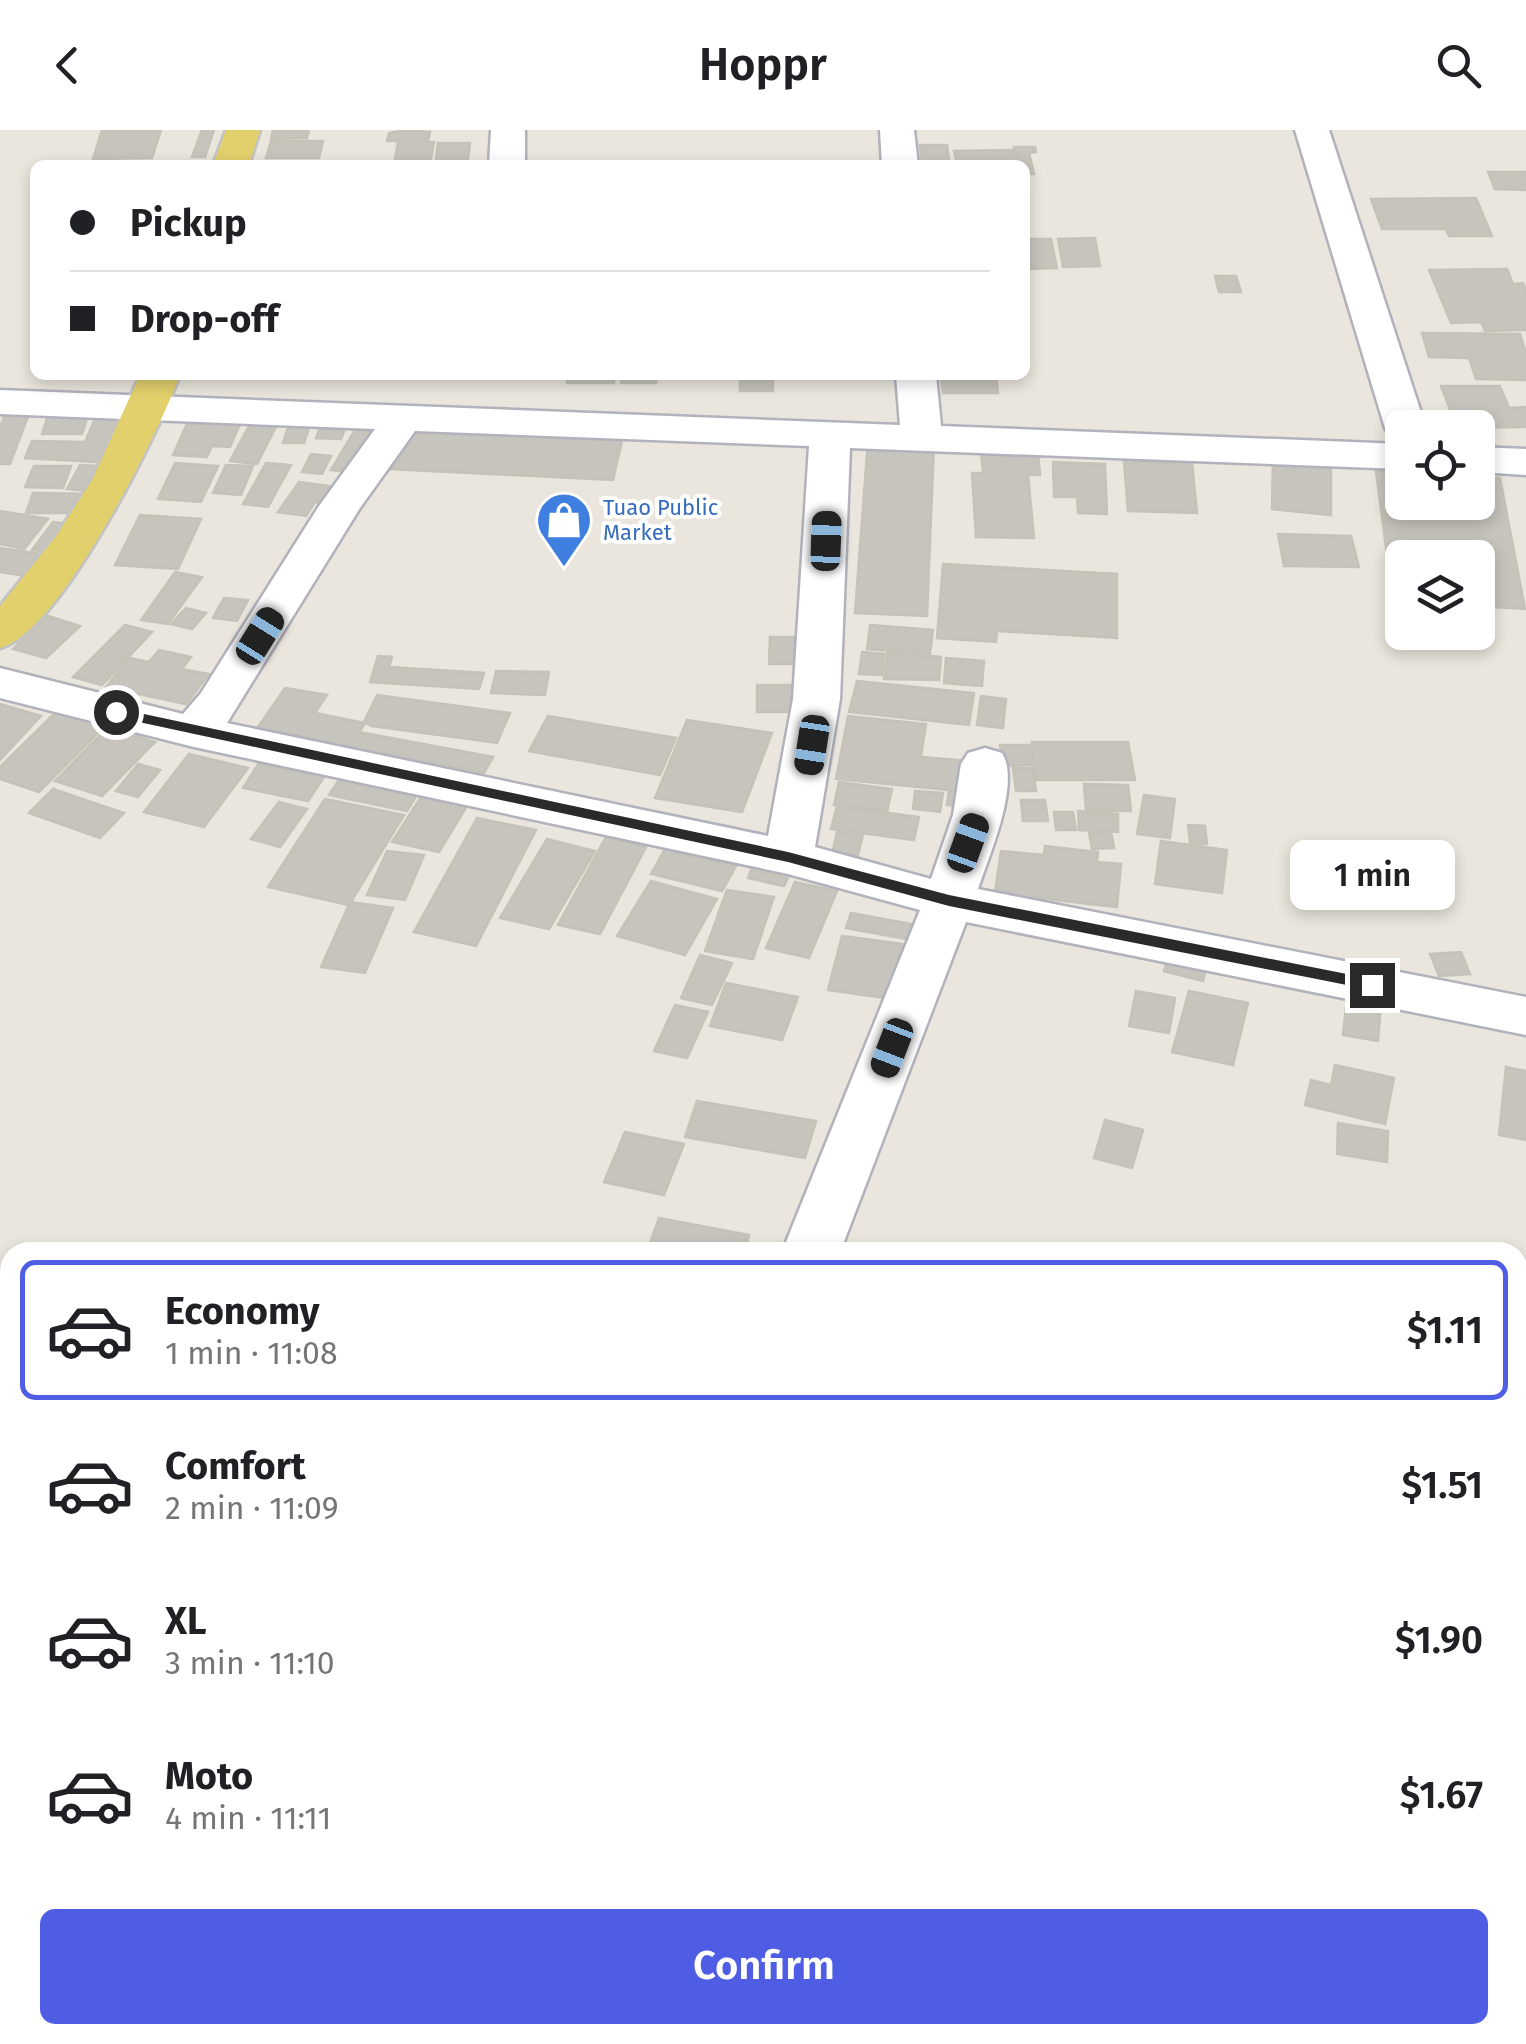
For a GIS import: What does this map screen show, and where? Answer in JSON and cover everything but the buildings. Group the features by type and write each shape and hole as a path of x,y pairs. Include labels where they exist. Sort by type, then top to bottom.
{"main road":[{"path":"233,160 242,130"},
{"path":"0,634 51,576 101,502 154,391"}],"street":[{"path":"507,160 508,130"},
{"path":"897,130 900,160"},
{"path":"1312,130 1400,410"},
{"path":"916,380 921,436"},
{"path":"0,402 154,391 402,420 496,406 830,434 1385,456"},
{"path":"194,732 219,702 340,506 402,420"},
{"path":"788,857 803,800 820,697 830,434"},
{"path":"1495,461 1526,462"},
{"path":"0,683 194,732 788,857 949,900 1526,1016"},
{"path":"815,1242 949,900 978,815 985,764"}],"place":[{"name":"Tuao Public Market","path":"564,569"}],"route":[{"path":"116,712 194,732 788,857 949,900 1372,985"}]}
